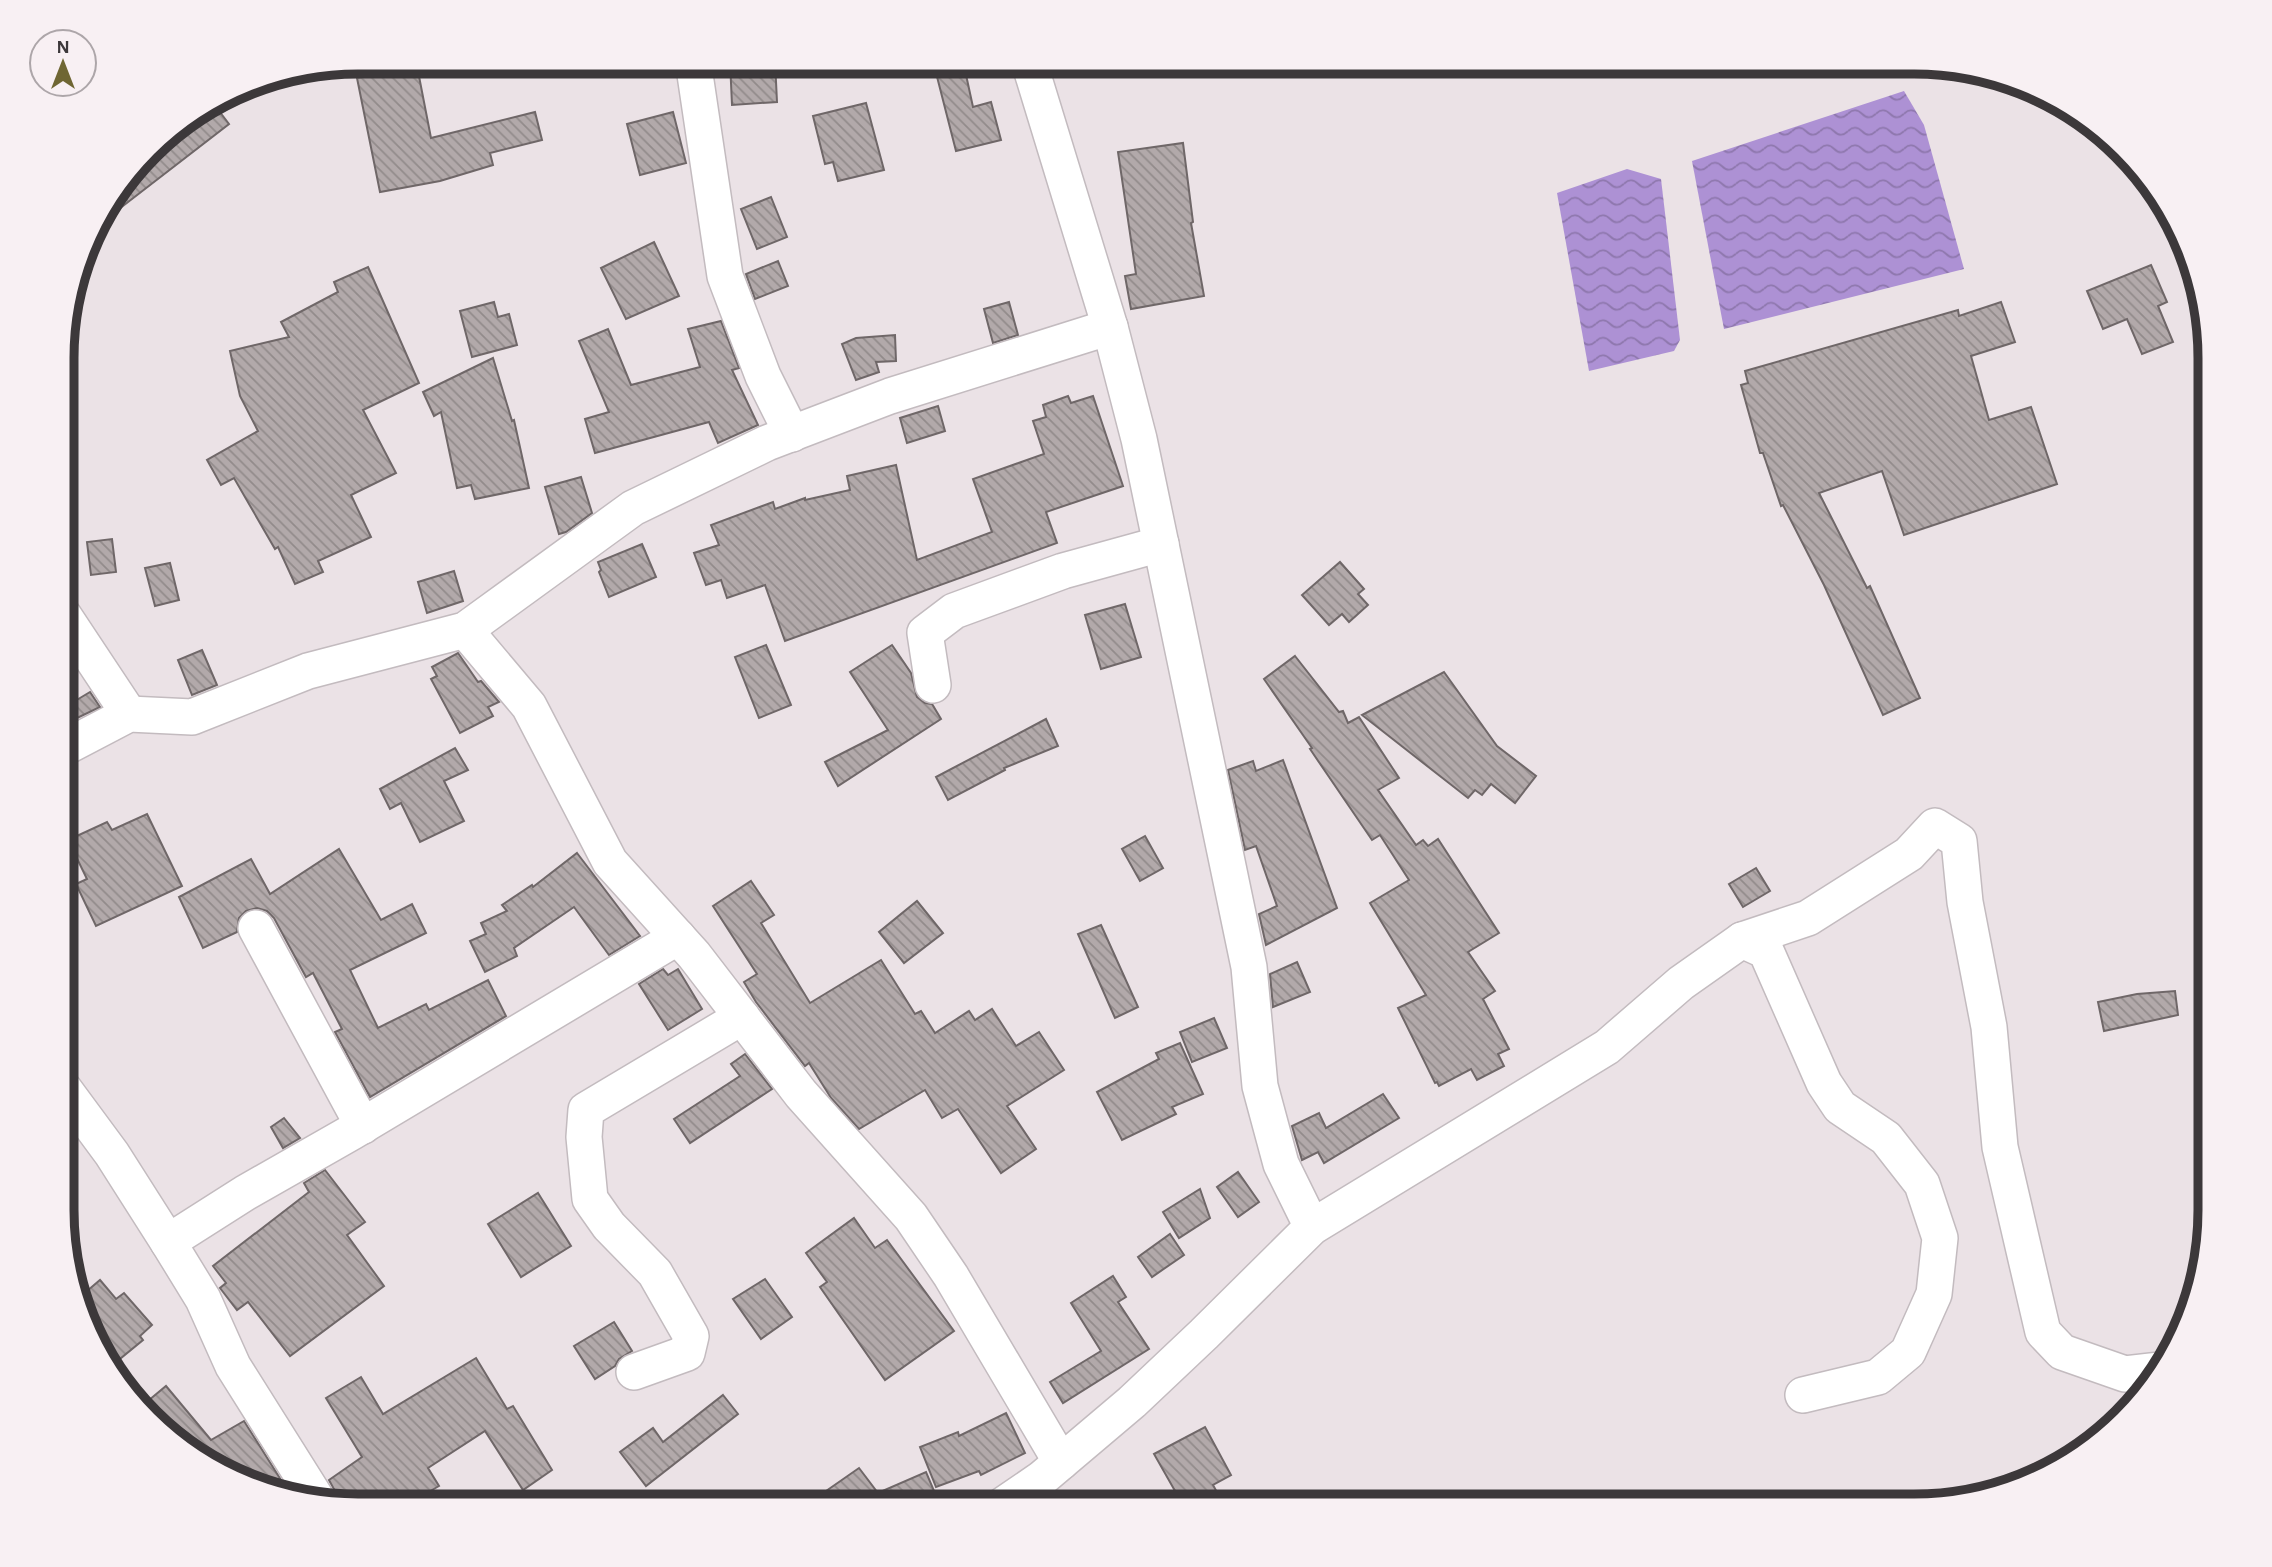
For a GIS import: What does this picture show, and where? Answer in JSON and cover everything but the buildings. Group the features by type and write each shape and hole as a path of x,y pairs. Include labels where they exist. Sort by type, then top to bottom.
{"street":[{"path":"695,74 725,275 763,376 792,434"},
{"path":"1033,74 1110,327 1139,439 1249,967 1260,1086 1281,1164 1312,1227"},
{"path":"74,743 129,714 191,718 308,671 465,630 633,508 767,443 891,396 1110,327"},
{"path":"933,685 925,633 954,611 1063,571 1161,544"},
{"path":"465,630 529,706 610,862 678,937 801,1094 911,1217 951,1276 1062,1462"},
{"path":"74,631 129,714"},
{"path":"1018,1494 1062,1462 1141,1394 1312,1227 1607,1047 1681,983 1742,940 1808,918 1909,854 1935,825 1959,841 1965,902 1989,1027 2000,1147 2043,1332 2062,1352 2126,1374 2148,1371"},
{"path":"256,928 363,1126"},
{"path":"169,1242 245,1193 363,1126 678,937"},
{"path":"1742,940 1766,951 1824,1083 1840,1107 1886,1138 1922,1184 1940,1238 1934,1294 1908,1352 1878,1377 1803,1395"},
{"path":"634,1372 687,1353 691,1336 655,1273 609,1226 590,1199 584,1137 586,1110 742,1017"},
{"path":"74,1103 112,1154 169,1242 203,1299 233,1366 311,1489"}],"water":[{"path":"1904,91 1924,125 1964,269 1724,329 1692,161"},
{"path":"1627,169 1661,179 1680,340 1674,351 1589,371 1557,193"}]}
